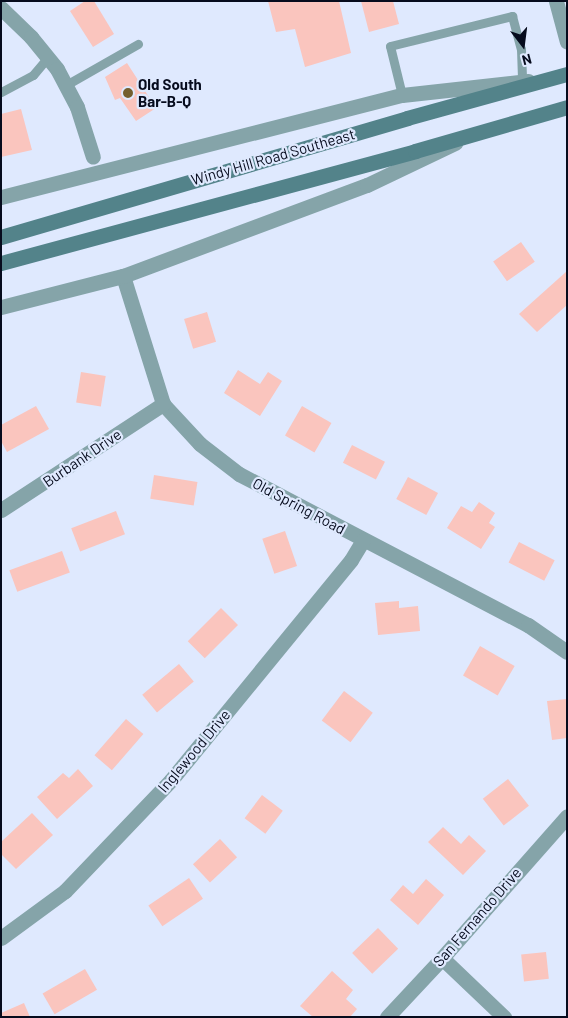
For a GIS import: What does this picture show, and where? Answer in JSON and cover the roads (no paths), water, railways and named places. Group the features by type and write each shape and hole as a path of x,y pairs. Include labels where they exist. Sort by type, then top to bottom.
{"main road":[{"name":"Windy Hill Road Southeast","path":"1,237 567,74"},
{"name":"Windy Hill Road Southeast","path":"1,263 468,136 567,107"}],"street":[{"path":"556,1 567,42"},
{"path":"1,8 31,37 48,57 66,85 76,107 93,157"},
{"name":"Windy Hill Road Southeast","path":"1,197 402,95 545,80"},
{"name":"Windy Hill Road Southeast","path":"1,307 123,276 367,185 468,136"},
{"name":"Old Spring Road","path":"123,276 163,404 200,444 239,474 528,625 567,652"},
{"name":"Burbank Drive","path":"1,510 163,404"},
{"name":"Inglewood Drive","path":"1,938 65,891 171,780 351,560 363,540"},
{"name":"San Fernando Drive","path":"387,1017 442,958 567,816"},
{"path":"442,958 504,1017"}],"lane":[{"path":"402,95 390,46 512,16 521,49 522,81"},
{"path":"66,85 138,44"},
{"path":"1,92 33,75 48,57"}],"place":[{"name":"Old South Bar-B-Q","path":"128,93"}]}
